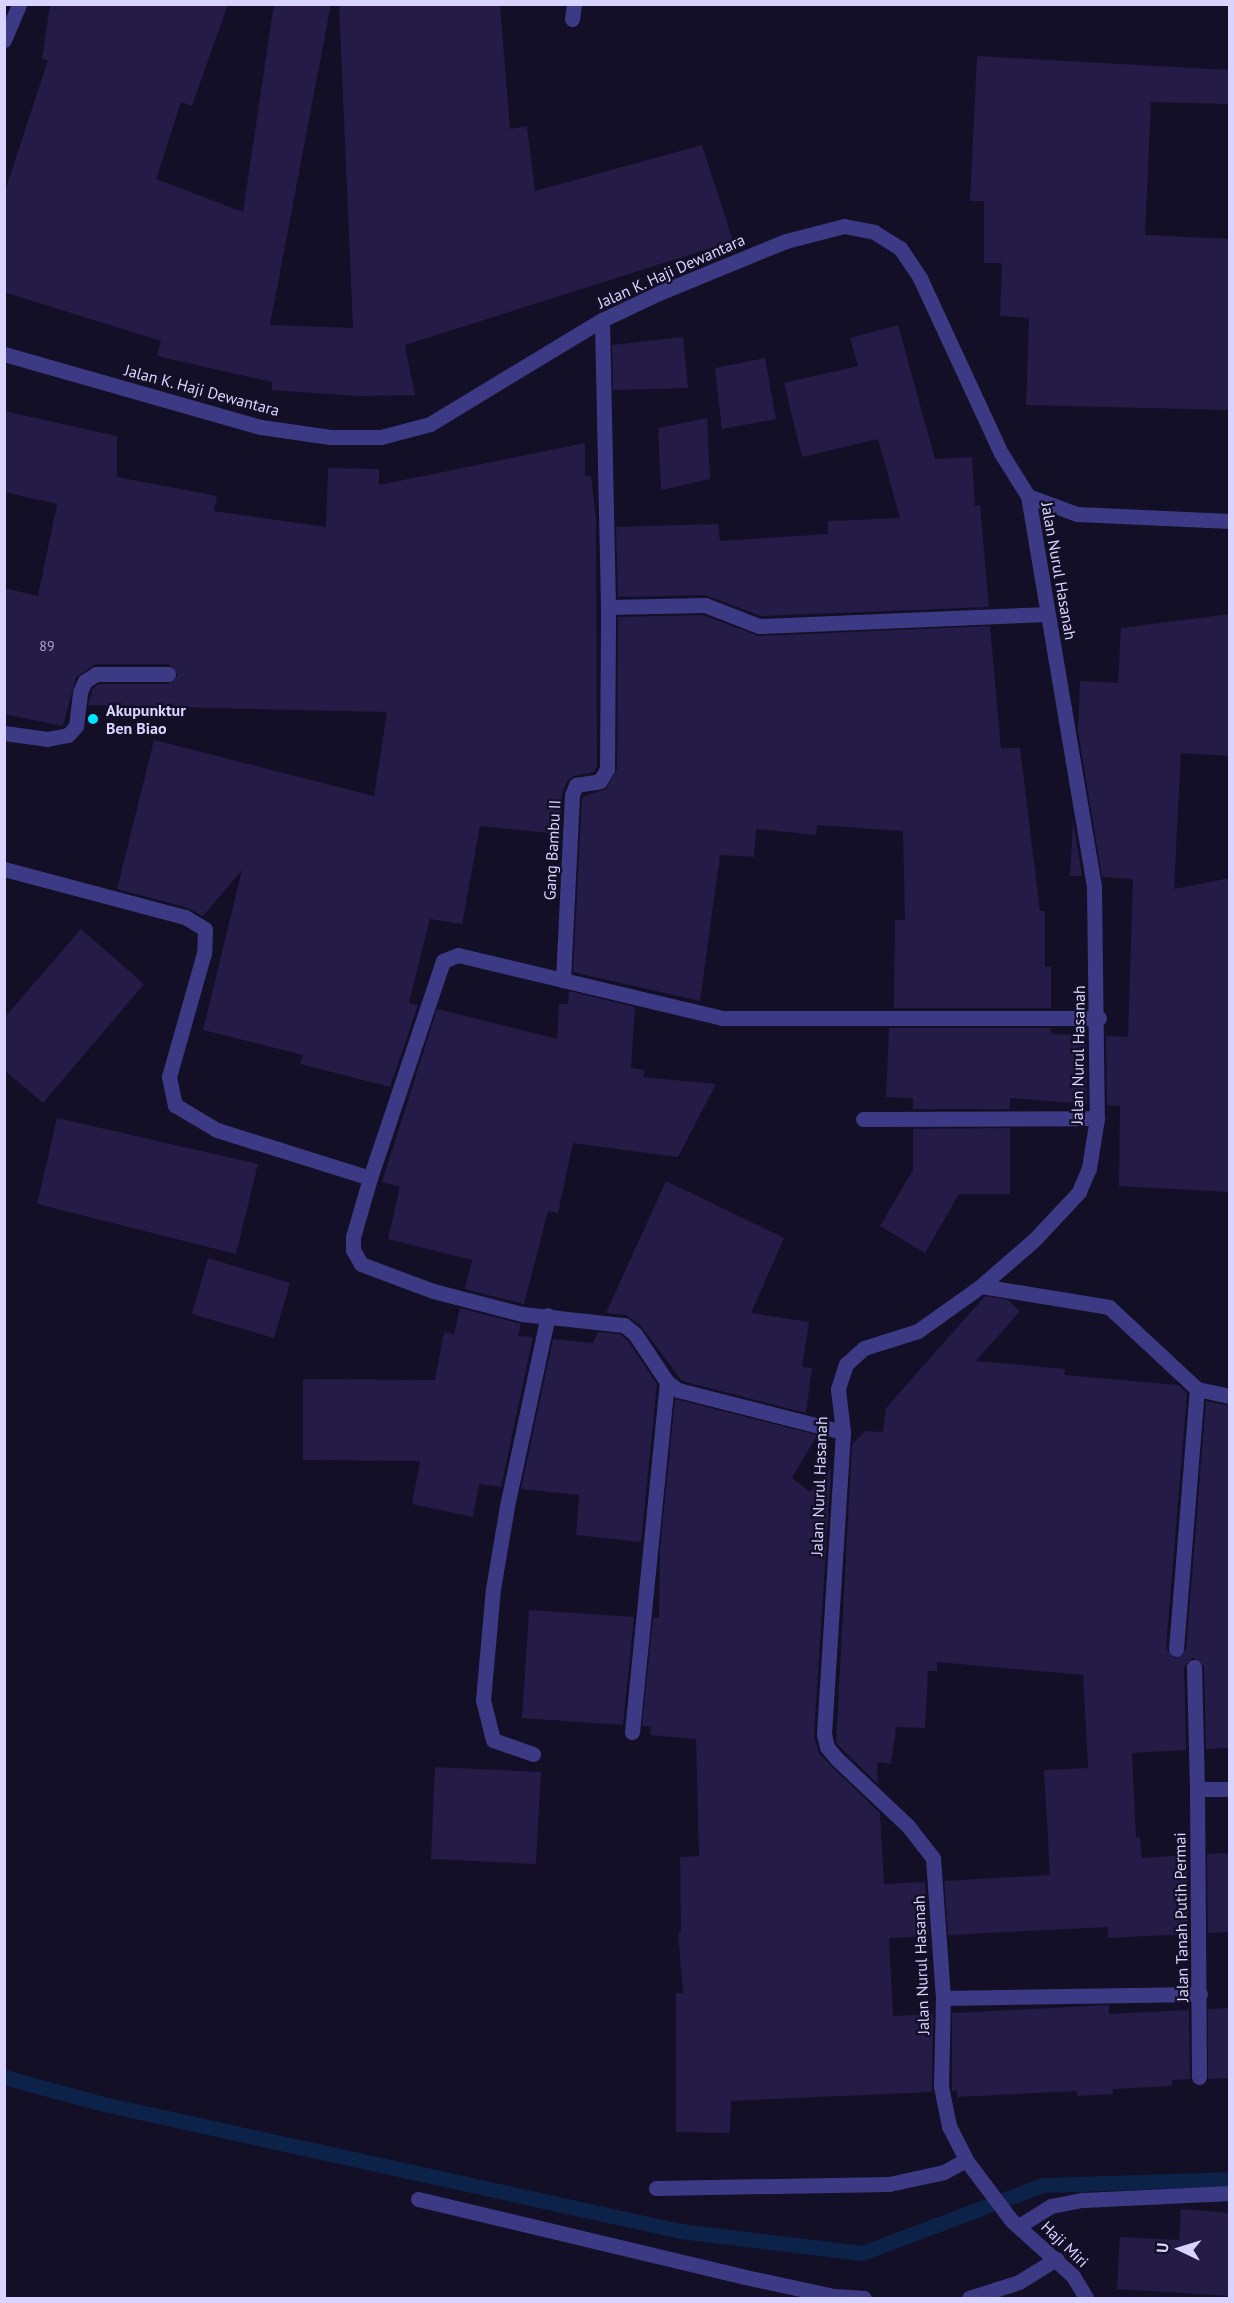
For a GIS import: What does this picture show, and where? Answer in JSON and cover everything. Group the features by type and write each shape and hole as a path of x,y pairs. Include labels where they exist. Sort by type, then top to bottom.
{"street":[{"path":"4,40 19,4"},
{"name":"Jalan K. Haji Dewantara","path":"4,354 261,427 330,437 381,438 430,424 602,320 786,241 844,226 874,231 900,248 920,278 1001,453 1028,496"},
{"name":"Gang Bambu II","path":"563,980 572,795 576,785 600,781 607,769 608,607 602,320"},
{"path":"1028,496 1077,514 1230,521"},
{"name":"Jalan Nurul Hasanah","path":"1016,2223 971,2165 943,2109 943,1998 933,1858 908,1826 837,1759 827,1747 824,1734 843,1432 838,1389 853,1354 918,1331 981,1286 1035,1239 1078,1192 1089,1168 1097,1118 1099,1018 1094,887 1028,496"},
{"path":"608,607 705,605 759,626 1048,614"},
{"path":"4,733 47,739 68,735 76,726 80,692 85,681 96,674 168,674"},
{"path":"4,869 197,922 205,929 206,941 169,1077 175,1105 217,1130 370,1178"},
{"path":"843,1432 678,1390 667,1382 635,1334 624,1325 522,1314 433,1291 361,1264 353,1250 353,1237 370,1178 443,961 458,955 722,1018 1099,1018"},
{"path":"863,1119 1097,1118"},
{"path":"981,1286 1109,1307 1197,1389 1230,1396"},
{"path":"533,1754 493,1740 483,1700 494,1589 507,1506 548,1316"},
{"path":"632,1732 667,1382"},
{"path":"1176,1649 1197,1389"},
{"name":"Jalan Tanah Putih Permai","path":"1194,1667 1200,1994 1199,2078"},
{"path":"1197,1789 1230,1789"},
{"path":"943,1998 1200,1994"},
{"path":"656,2188 889,2184 971,2165"},
{"path":"1016,2223 1051,2206 1083,2200 1230,2193"},
{"path":"418,2199 746,2277 834,2296 864,2298"},
{"name":"Haji Miri","path":"1016,2223 1073,2276 1086,2298"},
{"path":"969,2298 1019,2282 1056,2259"}],"building":[{"path":"50,4 228,4 192,106 181,102 156,179 243,212 274,4 331,4 270,325 353,328 339,4 500,4 510,129 527,126 535,191 702,145 733,241 405,345 415,395 358,396 272,390 272,382 157,356 161,341 4,292 4,194 48,60 42,59"},
{"path":"977,56 1230,70 1230,104 1151,102 1145,235 1230,239 1230,410 1026,405 1029,318 1000,316 1002,263 984,263 984,201 970,201"},
{"path":"898,325 935,459 972,457 975,506 980,505 989,607 761,616 705,595 618,597 616,527 718,524 720,541 828,534 828,521 900,518 878,439 802,457 784,383 858,366 850,338"},
{"path":"683,337 688,388 613,390 612,345"},
{"path":"765,358 776,419 722,429 715,368"},
{"path":"4,411 117,436 117,477 217,496 214,511 326,527 328,468 379,469 379,485 585,443 585,476 591,476 596,519 597,766 594,772 574,776 567,781 562,794 560,834 480,826 462,924 430,919 409,1003 418,1005 390,1087 300,1064 303,1055 203,1030 242,870 203,916 188,908 117,889 154,740 374,796 387,712 88,705 93,688 99,684 168,684 178,675 168,664 96,664 76,677 63,726 4,714 4,588 38,596 57,504 4,492"},
{"path":"707,418 710,479 661,490 658,428"},
{"path":"1230,614 1230,756 1181,753 1174,889 1230,878 1230,1192 1119,1186 1120,1106 1107,1105 1106,1036 1128,1037 1133,879 1102,877 1078,731 1080,681 1118,683 1121,628"},
{"path":"703,615 759,636 990,626 1001,748 1020,748 1040,911 1045,911 1045,967 1051,967 1051,1008 894,1008 895,920 905,920 903,831 817,825 816,835 756,829 754,857 720,855 700,1001 573,972 582,797 606,789 617,769 618,617"},
{"path":"1073,820 1082,876 1070,876"},
{"path":"81,929 144,984 43,1103 4,1070 4,1018"},
{"path":"569,991 635,1007 631,1068 645,1070 643,1077 716,1084 678,1157 573,1143 558,1213 548,1211 524,1304 465,1289 472,1260 388,1239 400,1187 382,1182 437,1009 557,1039 559,1004 568,1004"},
{"path":"889,1028 1051,1028 1051,1034 1086,1035 1087,1104 1010,1098 1010,1109 913,1109 913,1098 886,1097"},
{"path":"57,1118 258,1164 236,1254 37,1204"},
{"path":"1010,1128 1010,1194 959,1194 925,1253 880,1226 913,1170 913,1129"},
{"path":"666,1181 784,1238 751,1313 809,1322 802,1367 812,1368 806,1413 682,1381 641,1326 626,1315 606,1313"},
{"path":"208,1258 290,1283 274,1338 192,1314"},
{"path":"985,1296 1008,1300 1020,1311 976,1361 1065,1369 1064,1375 1178,1385 1187,1393 1166,1648 1175,1659 1186,1650 1206,1401 1230,1406 1230,1748 1206,1749 1204,1667 1193,1657 1184,1667 1186,1750 1132,1753 1136,1837 1140,1837 1142,1858 1188,1855 1188,1934 1108,1938 1108,1927 948,1935 944,1881 1050,1875 1044,1770 1088,1768 1083,1675 937,1662 937,1671 928,1671 925,1728 896,1727 891,1764 877,1762 878,1784 836,1743 852,1445 865,1431 883,1432 886,1408"},
{"path":"460,1308 521,1324 518,1336 533,1337 501,1487 479,1484 473,1517 412,1504 420,1461 303,1460 303,1379 435,1380 444,1332 454,1334"},
{"path":"598,1332 620,1334 628,1341 657,1384 641,1542 576,1535 579,1495 521,1489 553,1339 593,1343"},
{"path":"675,1399 817,1435 792,1478 810,1492 831,1469 814,1736 819,1753 880,1813 884,1884 925,1882 929,1936 889,1938 893,2016 933,2014 932,2092 731,2101 730,2133 676,2132 676,1993 683,1993 678,1933 681,1932 680,1857 699,1856 696,1739 650,1735 651,1727 642,1726 653,1618 659,1618 660,1548"},
{"path":"529,1610 634,1617 623,1725 522,1718"},
{"path":"435,1767 541,1772 536,1864 431,1859"},
{"path":"1230,1853 1230,1932 1208,1933 1207,1854"},
{"path":"1109,2005 1109,2014 1189,2010 1190,2079 1172,2080 1172,2086 1113,2089 1113,2094 1077,2096 1077,2091 957,2097 957,2090 952,2091 952,2013"},
{"path":"1230,2008 1230,2078 1208,2079 1208,2009"},
{"path":"1181,2209 1230,2213 1230,2296 1117,2289 1120,2237 1179,2240"}],"waterway":[{"path":"4,2077 108,2105 680,2231 862,2253 1043,2185 1230,2179"}],"place":[{"name":"Akupunktur Ben Biao","path":"93,719"}]}
